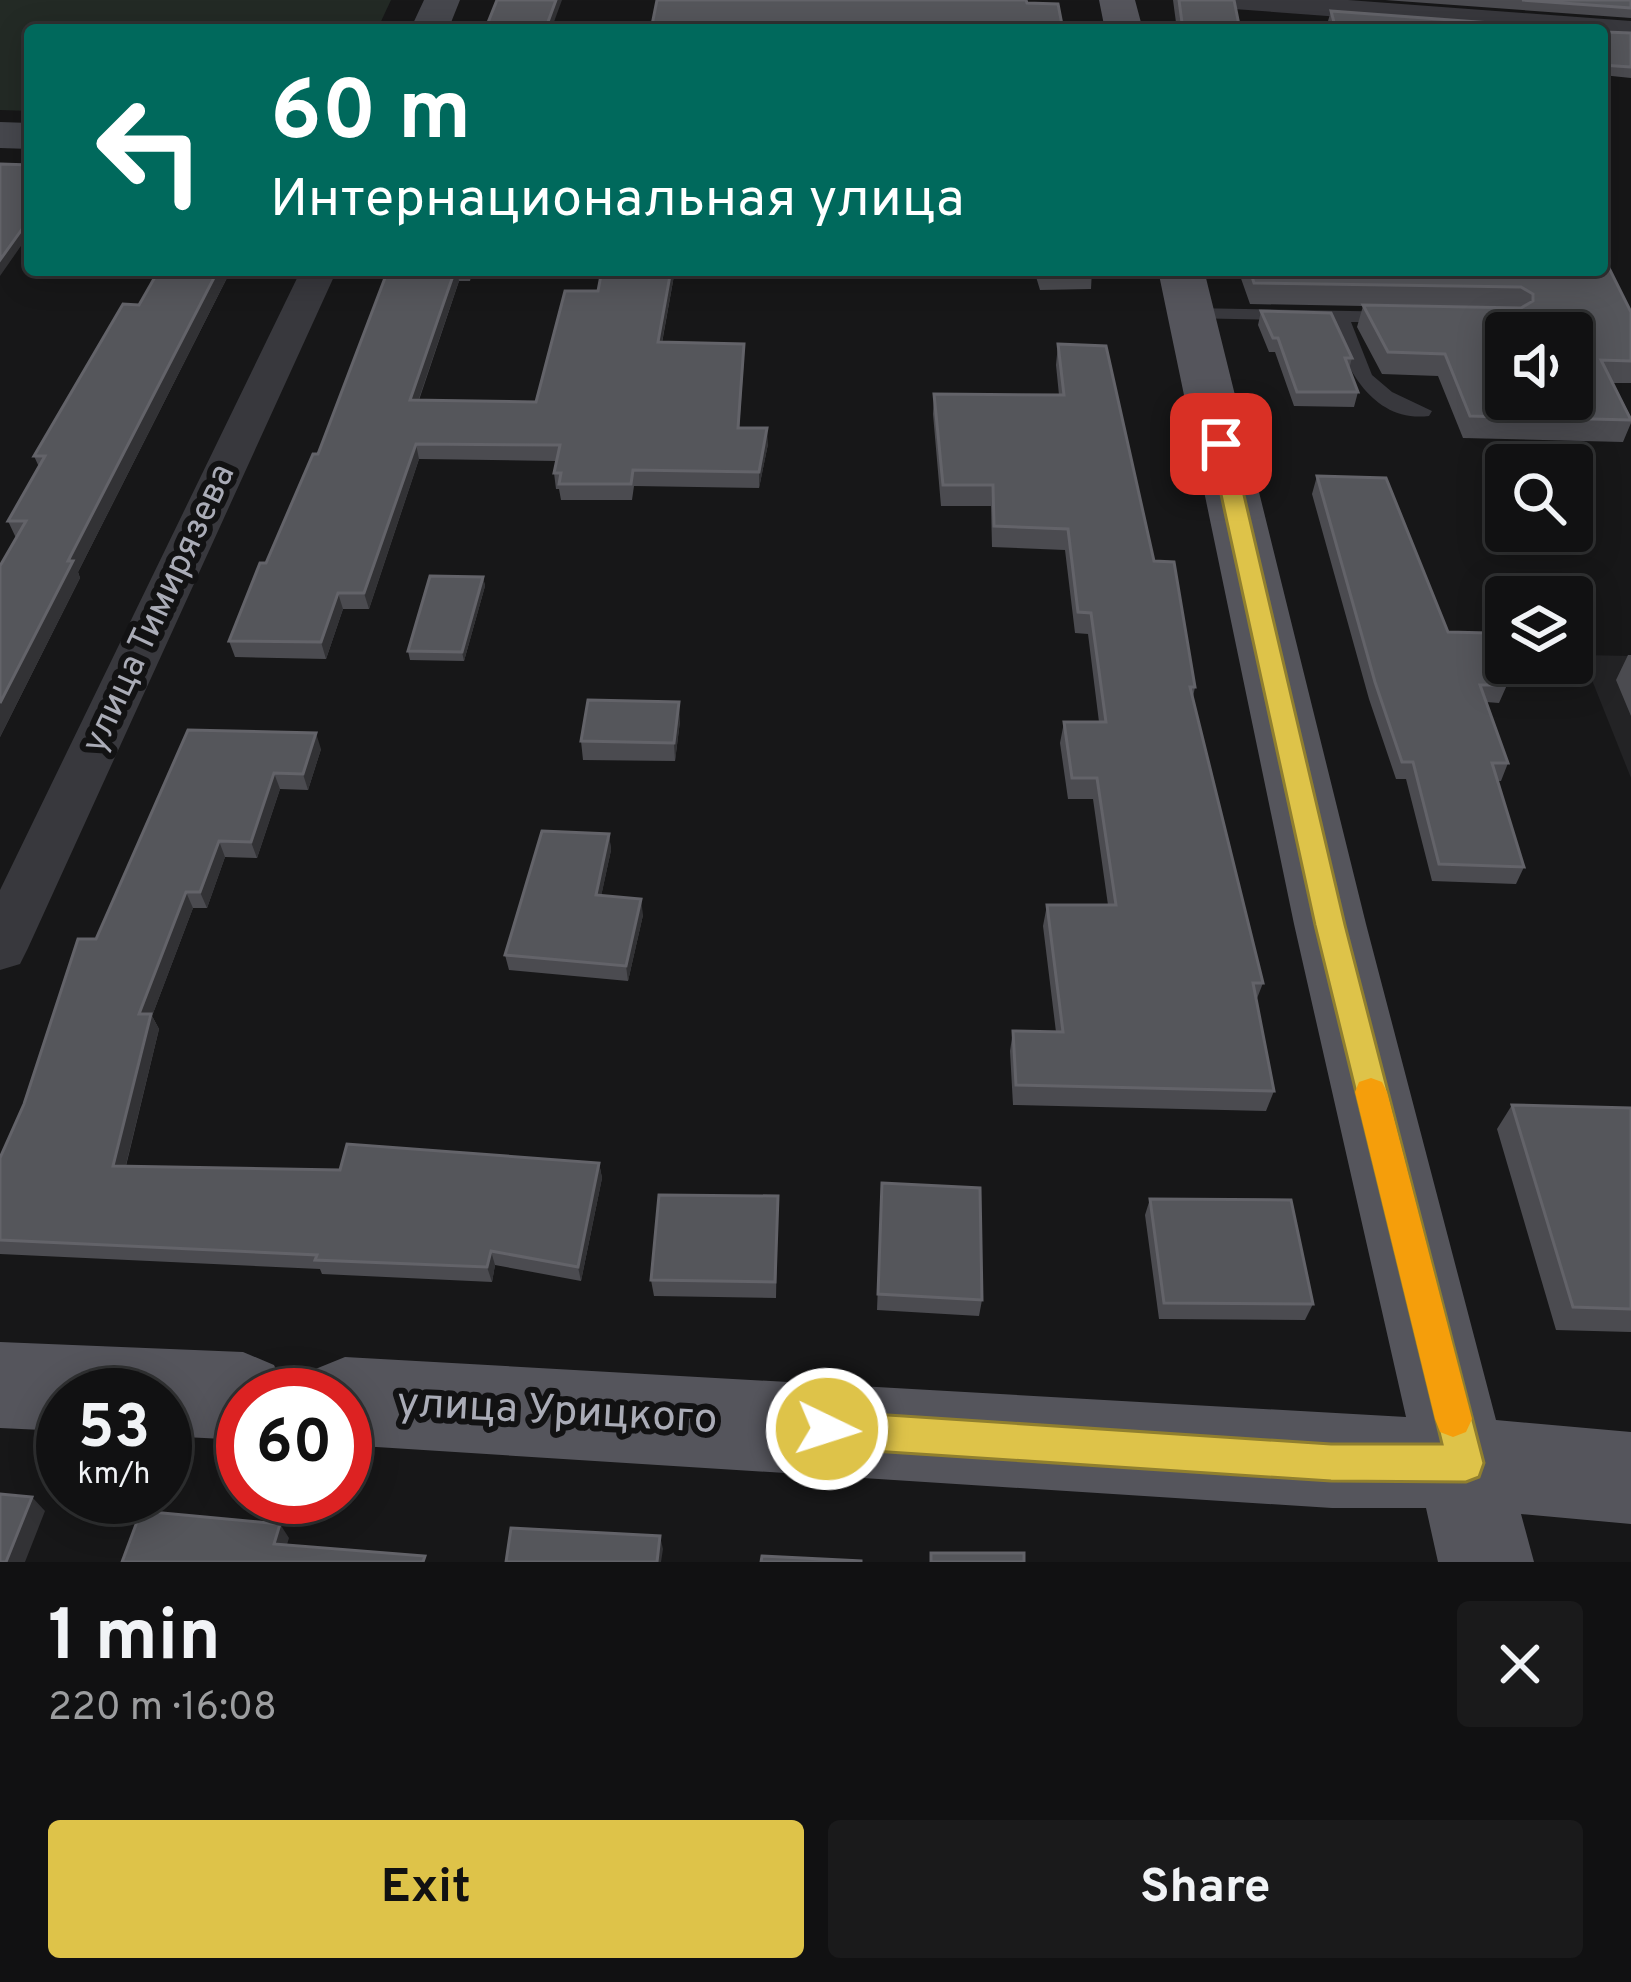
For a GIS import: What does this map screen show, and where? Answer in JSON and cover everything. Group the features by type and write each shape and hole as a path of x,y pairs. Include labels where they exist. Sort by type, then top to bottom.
{"main road":[{"path":"1186,292 1336,947 1466,1463 1486,1562"},
{"path":"0,1385 216,1395"},
{"name":"улица Урицкого","path":"372,1403 1331,1462 1466,1463 1631,1478"}],"street":[{"path":"1234,0 1552,24"},
{"name":"улица Тимирязева","path":"0,948 316,276"}],"lane":[{"path":"1186,292 1339,315 1426,317"},
{"path":"1339,315 1356,372 1371,390 1421,411"}],"shaded area":[{"path":"0,0 391,0 380,24 24,24 24,111 0,110"},
{"path":"1593,655 1631,656 1631,778 1593,683"}],"building":[{"path":"497,0 556,0 547,24 487,24"},
{"path":"657,0 1026,0 1058,4 1062,24 652,24"},
{"path":"1179,0 1234,0 1239,24 1182,24"},
{"path":"1522,0 1631,0 1631,8"},
{"path":"1331,11 1505,24 1334,24"},
{"path":"1608,32 1631,33 1631,67 1608,65"},
{"path":"0,164 24,165 24,226 0,260"},
{"path":"1608,266 1631,312 1631,361 1601,360 1631,420 1593,419 1593,312 1485,312 1485,416 1470,416 1445,354 1388,352 1363,305 1521,308 1533,301 1533,294 1521,287 1254,283 1252,276 1608,276"},
{"path":"156,276 215,276 0,703 0,566 26,521 8,521 45,456 34,456 123,304 139,305"},
{"path":"386,276 453,276 410,400 536,402 565,291 598,291 601,276 670,276 658,342 744,344 738,428 767,428 759,472 633,470 631,484 559,484 561,473 554,473 560,445 416,444 364,593 338,593 321,642 229,641 260,563 266,563 313,454 318,454"},
{"path":"1261,311 1331,313 1352,358 1345,358 1358,392 1297,392 1278,338 1273,338"},
{"path":"1058,344 1106,346 1154,561 1174,562 1195,687 1190,687 1263,983 1253,983 1274,1091 1016,1085 1013,1031 1063,1032 1047,905 1116,905 1097,778 1072,778 1064,722 1106,722 1091,613 1078,612 1068,529 994,526 993,485 943,485 934,394 1064,395"},
{"path":"1317,476 1386,478 1448,632 1485,633 1485,684 1507,685 1480,685 1508,763 1492,763 1524,867 1439,864 1413,762 1402,762"},
{"path":"430,576 483,577 462,652 408,651"},
{"path":"588,700 679,702 674,743 581,741"},
{"path":"188,730 316,733 303,774 274,773 251,842 219,841 200,892 186,892 139,1014 151,1014 113,1166 340,1170 347,1144 599,1163 578,1267 491,1251 487,1267 0,1240 0,1158 24,1104 78,939 96,939"},
{"path":"542,831 609,834 596,895 641,899 626,966 505,955"},
{"path":"1512,1105 1631,1108 1631,1309 1573,1307"},
{"path":"882,1183 980,1188 982,1300 878,1294"},
{"path":"659,1195 778,1196 775,1282 651,1280"},
{"path":"1150,1199 1291,1200 1313,1304 1164,1303"},
{"path":"0,1494 32,1497 6,1562 0,1562"},
{"path":"192,1516 216,1518 216,1524 280,1524 274,1544 425,1556 423,1562 122,1562 136,1524 192,1524"},
{"path":"511,1528 660,1536 657,1562 506,1562"},
{"path":"931,1553 1024,1553 1024,1562 931,1562"},
{"path":"762,1556 861,1561 861,1562 761,1562"}],"slow traffic":[{"path":"1371,1092 1453,1419"}],"route":[{"path":"827,1429 1331,1462 1466,1463 1431,1340 1330,925 1221,444"}]}
